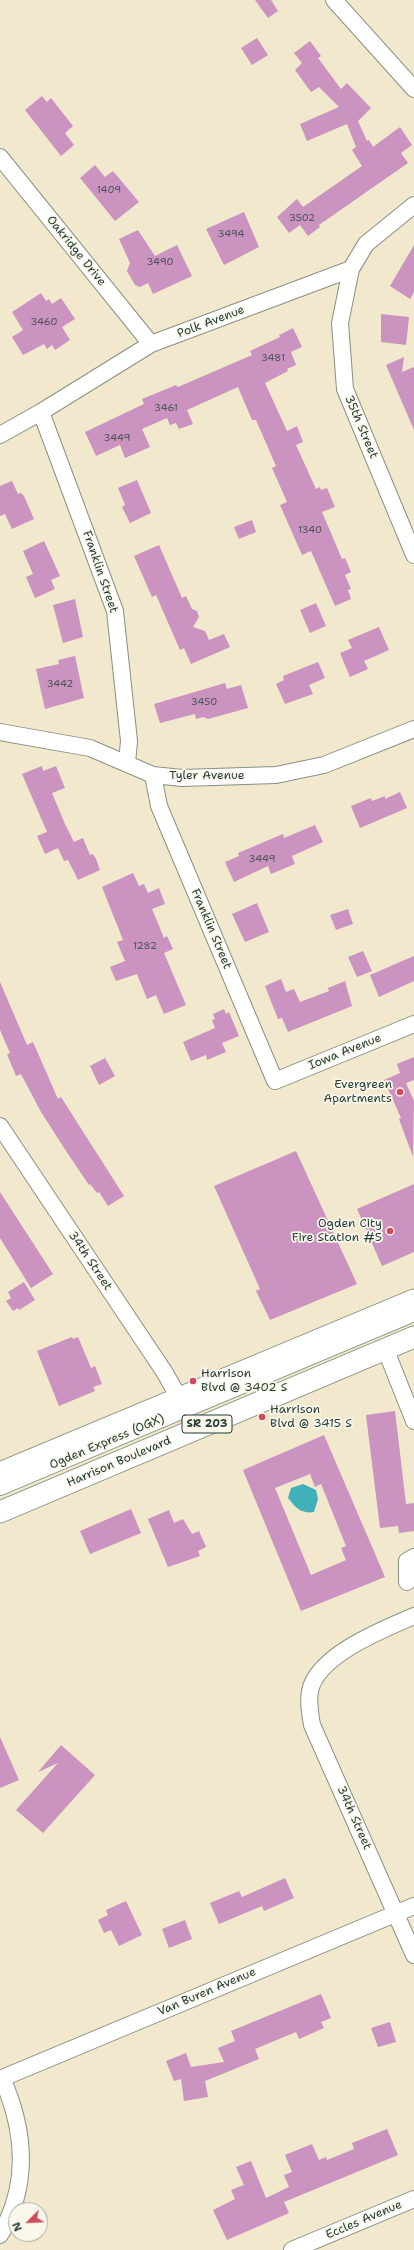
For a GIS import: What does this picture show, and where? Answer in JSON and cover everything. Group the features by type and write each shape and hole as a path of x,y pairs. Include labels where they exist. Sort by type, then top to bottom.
{"main road":[{"name":"SR 203","path":"0,1473 414,1300"},
{"name":"Harrison Boulevard","path":"0,1512 414,1337"}],"street":[{"path":"334,0 414,89"},
{"name":"Oakridge Drive","path":"0,157 151,344"},
{"path":"351,269 366,244 414,205"},
{"name":"Polk Avenue","path":"0,435 42,412 151,344 351,269"},
{"name":"35th Street","path":"351,269 340,323 345,389 414,555"},
{"name":"Franklin Street","path":"42,412 115,611 129,742 127,763"},
{"name":"Tyler Avenue","path":"0,732 90,748 153,775 182,778 276,775 324,765 414,729"},
{"name":"Franklin Street","path":"153,775 159,806 275,1081"},
{"name":"Iowa Avenue","path":"275,1081 414,1024"},
{"name":"34th Street","path":"0,1126 165,1373 179,1398"},
{"name":"Ogden Express (OGX)","path":"0,1487 360,1334 414,1313"},
{"name":"Ogden Express (OGX)","path":"0,1497 414,1324"},
{"path":"385,1348 414,1421"},
{"path":"407,1582 407,1561 414,1557"},
{"name":"34th Street","path":"414,1616 356,1644 327,1664 316,1678 310,1690 312,1725 414,1955"},
{"name":"Van Buren Avenue","path":"1,2079 414,1906"},
{"path":"0,2235 8,2222 16,2199 21,2175 22,2152 19,2129 12,2101 1,2079"},
{"name":"Eccles Avenue","path":"292,2250 414,2199"}],"water":[{"path":"303,1484 316,1490 318,1499 314,1512 299,1510 288,1498 291,1488"}],"building":[{"path":"255,0 271,0 278,11 268,18"},
{"path":"257,38 268,55 252,65 241,48"},
{"path":"310,41 321,56 318,58 341,89 347,83 371,108 358,121 367,141 369,140 373,147 400,127 412,145 401,153 408,163 319,225 320,227 308,236 300,225 289,233 277,217 297,199 303,207 362,166 352,150 356,147 347,124 307,141 300,124 339,107 319,87 311,92 295,70 302,63 294,53"},
{"path":"42,96 47,102 51,98 73,126 65,133 74,145 61,156 25,110"},
{"path":"95,165 105,177 113,171 139,202 115,221 80,178"},
{"path":"244,212 259,247 224,265 206,229"},
{"path":"138,230 155,256 177,245 192,276 153,294 148,283 140,287 135,285 127,271 130,263 119,239"},
{"path":"414,245 414,292 410,299 390,286"},
{"path":"41,293 46,301 49,299 52,304 61,298 75,319 62,327 70,340 55,350 52,345 47,349 44,344 23,355 12,337 23,330 12,312"},
{"path":"381,314 409,317 406,345 381,342"},
{"path":"293,328 302,347 291,352 296,365 265,383 287,431 297,426 303,442 296,445 316,489 320,487 321,490 327,488 335,507 322,512 342,559 345,558 351,572 345,575 351,589 348,590 351,599 335,606 311,551 302,555 280,505 287,502 272,468 276,466 256,420 252,420 238,387 187,410 193,424 179,429 176,423 170,425 167,418 142,429 150,447 125,458 120,445 96,456 85,432 144,404 142,399 176,385 178,387 252,355 250,351 280,337 279,335"},
{"path":"404,357 402,372 414,367 414,430 386,365"},
{"path":"137,480 151,513 130,523 122,507 125,505 118,488"},
{"path":"12,481 18,494 21,493 24,496 34,519 12,529 5,514 0,516 0,486"},
{"path":"252,520 256,532 239,539 234,527"},
{"path":"44,541 60,576 51,580 55,589 35,598 26,577 33,574 23,551"},
{"path":"159,545 182,598 186,596 192,609 197,611 199,617 193,627 205,631 209,640 224,634 230,647 191,664 184,648 180,650 156,595 152,597 134,556"},
{"path":"75,599 83,637 63,643 53,605"},
{"path":"316,603 326,626 310,633 300,610"},
{"path":"379,627 389,650 364,661 368,669 350,677 340,653 352,648 348,640"},
{"path":"75,656 84,698 45,709 36,669 59,664 58,660"},
{"path":"318,662 325,678 309,685 313,694 285,704 276,684 284,680 283,676"},
{"path":"225,683 227,689 241,685 248,708 208,719 203,717 196,719 195,714 160,723 154,704"},
{"path":"42,766 43,771 56,766 65,788 52,793 65,824 74,842 83,838 90,855 93,854 100,870 78,880 68,860 64,861 58,848 45,854 37,836 47,832 22,774"},
{"path":"400,792 407,808 360,828 351,806 371,798 372,801 385,796 385,799"},
{"path":"315,825 323,842 292,856 295,864 271,874 268,866 234,882 225,862 239,856 238,853 283,834 284,838"},
{"path":"133,873 139,886 144,884 148,893 159,888 165,904 152,909 164,938 167,936 173,949 164,953 186,1005 164,1014 156,995 147,999 137,974 116,981 110,967 125,961 117,942 123,940 102,887"},
{"path":"257,903 269,932 245,942 232,914"},
{"path":"348,909 353,924 336,930 330,915"},
{"path":"363,951 372,971 357,977 348,957"},
{"path":"414,956 414,981 379,997 370,975"},
{"path":"281,979 286,992 294,989 300,1002 329,991 328,988 345,981 352,1006 288,1032 282,1018 278,1019 265,986"},
{"path":"0,982 27,1045 33,1042 58,1099 61,1097 124,1196 108,1206 99,1192 97,1193 90,1184 89,1185 66,1151 41,1112 21,1074 16,1076 7,1054 10,1053 0,1030"},
{"path":"224,1009 226,1014 229,1012 239,1036 222,1043 226,1052 207,1060 206,1055 191,1061 183,1042 215,1028 212,1020 215,1019 213,1014"},
{"name":"Evergreen Apartments","path":"414,1057 414,1080 406,1083 414,1101 413,1157 399,1119 401,1118 384,1080 400,1073 397,1064"},
{"path":"105,1058 115,1076 99,1085 90,1066"},
{"path":"296,1151 357,1284 270,1320 256,1291 260,1289 214,1186"},
{"name":"Ogden City Fire Station #5","path":"414,1184 414,1252 382,1266 357,1209"},
{"path":"0,1192 53,1274 31,1288 0,1238"},
{"path":"24,1282 35,1300 19,1310 18,1308 13,1311 6,1301 11,1298 8,1292"},
{"path":"72,1337 73,1339 78,1337 91,1368 95,1366 102,1384 93,1387 95,1391 59,1406 37,1351"},
{"path":"395,1411 406,1504 414,1503 414,1531 399,1533 398,1526 380,1528 366,1415"},
{"path":"324,1435 385,1577 301,1611 243,1470","holes":["310,1474 315,1487 321,1484 346,1546 341,1548 346,1560 311,1575 275,1488"]},
{"path":"131,1509 141,1533 90,1554 80,1531"},
{"path":"169,1510 174,1523 183,1519 192,1534 199,1531 206,1547 198,1551 200,1556 168,1567 148,1519"},
{"path":"0,1737 19,1780 0,1788"},
{"path":"61,1745 95,1775 43,1833 16,1810 58,1763 38,1772"},
{"path":"285,1878 294,1898 264,1911 262,1906 219,1924 210,1903 239,1891 242,1897"},
{"path":"126,1901 142,1935 119,1946 111,1930 104,1933 98,1920 108,1915 106,1910"},
{"path":"185,1920 192,1939 169,1948 162,1929"},
{"path":"321,1994 331,2018 321,2022 324,2028 299,2039 296,2032 255,2049 259,2059 205,2081 208,2097 184,2101 181,2079 174,2081 166,2061 186,2053 191,2067 224,2062 218,2048 235,2041 231,2031"},
{"path":"390,2022 396,2042 378,2047 371,2028"},
{"path":"387,2129 398,2155 284,2202 289,2213 227,2240 213,2210 235,2199 231,2190 244,2185 236,2167 251,2161 266,2198 289,2187 284,2175 292,2172 285,2155 312,2144 319,2160 326,2157 327,2160 354,2149 352,2143"}],"place":[{"name":"Evergreen Apartments","path":"400,1092"},
{"name":"Ogden City Fire Station #5","path":"390,1231"},
{"name":"Harrison Blvd @ 3402 S","path":"193,1381"},
{"name":"Harrison Blvd @ 3415 S","path":"262,1417"}]}
